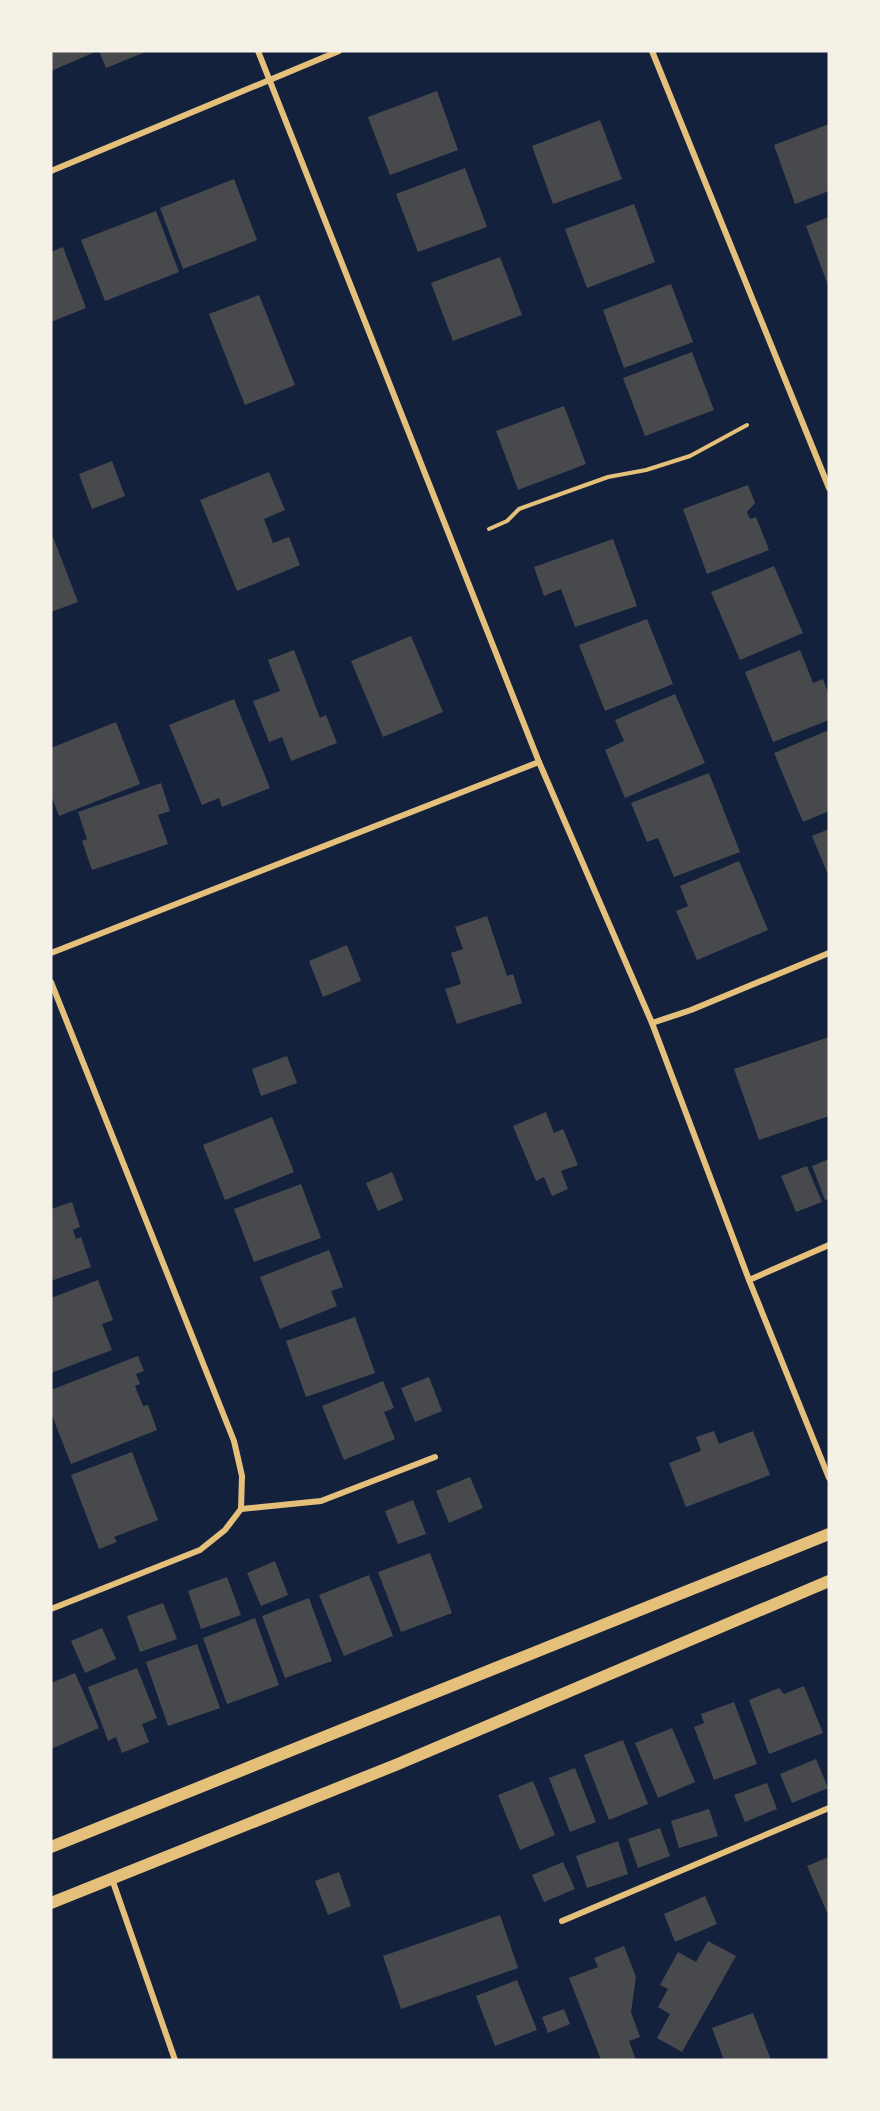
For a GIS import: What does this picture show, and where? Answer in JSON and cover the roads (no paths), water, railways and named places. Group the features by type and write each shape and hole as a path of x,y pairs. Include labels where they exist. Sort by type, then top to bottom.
{"main road":[{"path":"51,1848 829,1534"},
{"path":"51,1903 398,1764 829,1581"}],"street":[{"path":"258,51 539,762 652,1023 749,1280 829,1478"},
{"path":"51,171 339,51"},
{"path":"652,51 829,488"},
{"path":"51,953 539,762"},
{"path":"652,1023 691,1010 829,953"},
{"path":"51,982 234,1441 242,1476 241,1509 225,1530 200,1550 51,1609"},
{"path":"749,1280 829,1245"},
{"path":"241,1509 321,1502 435,1457"},
{"path":"562,1921 829,1808"},
{"path":"112,1879 175,2060"}]}
